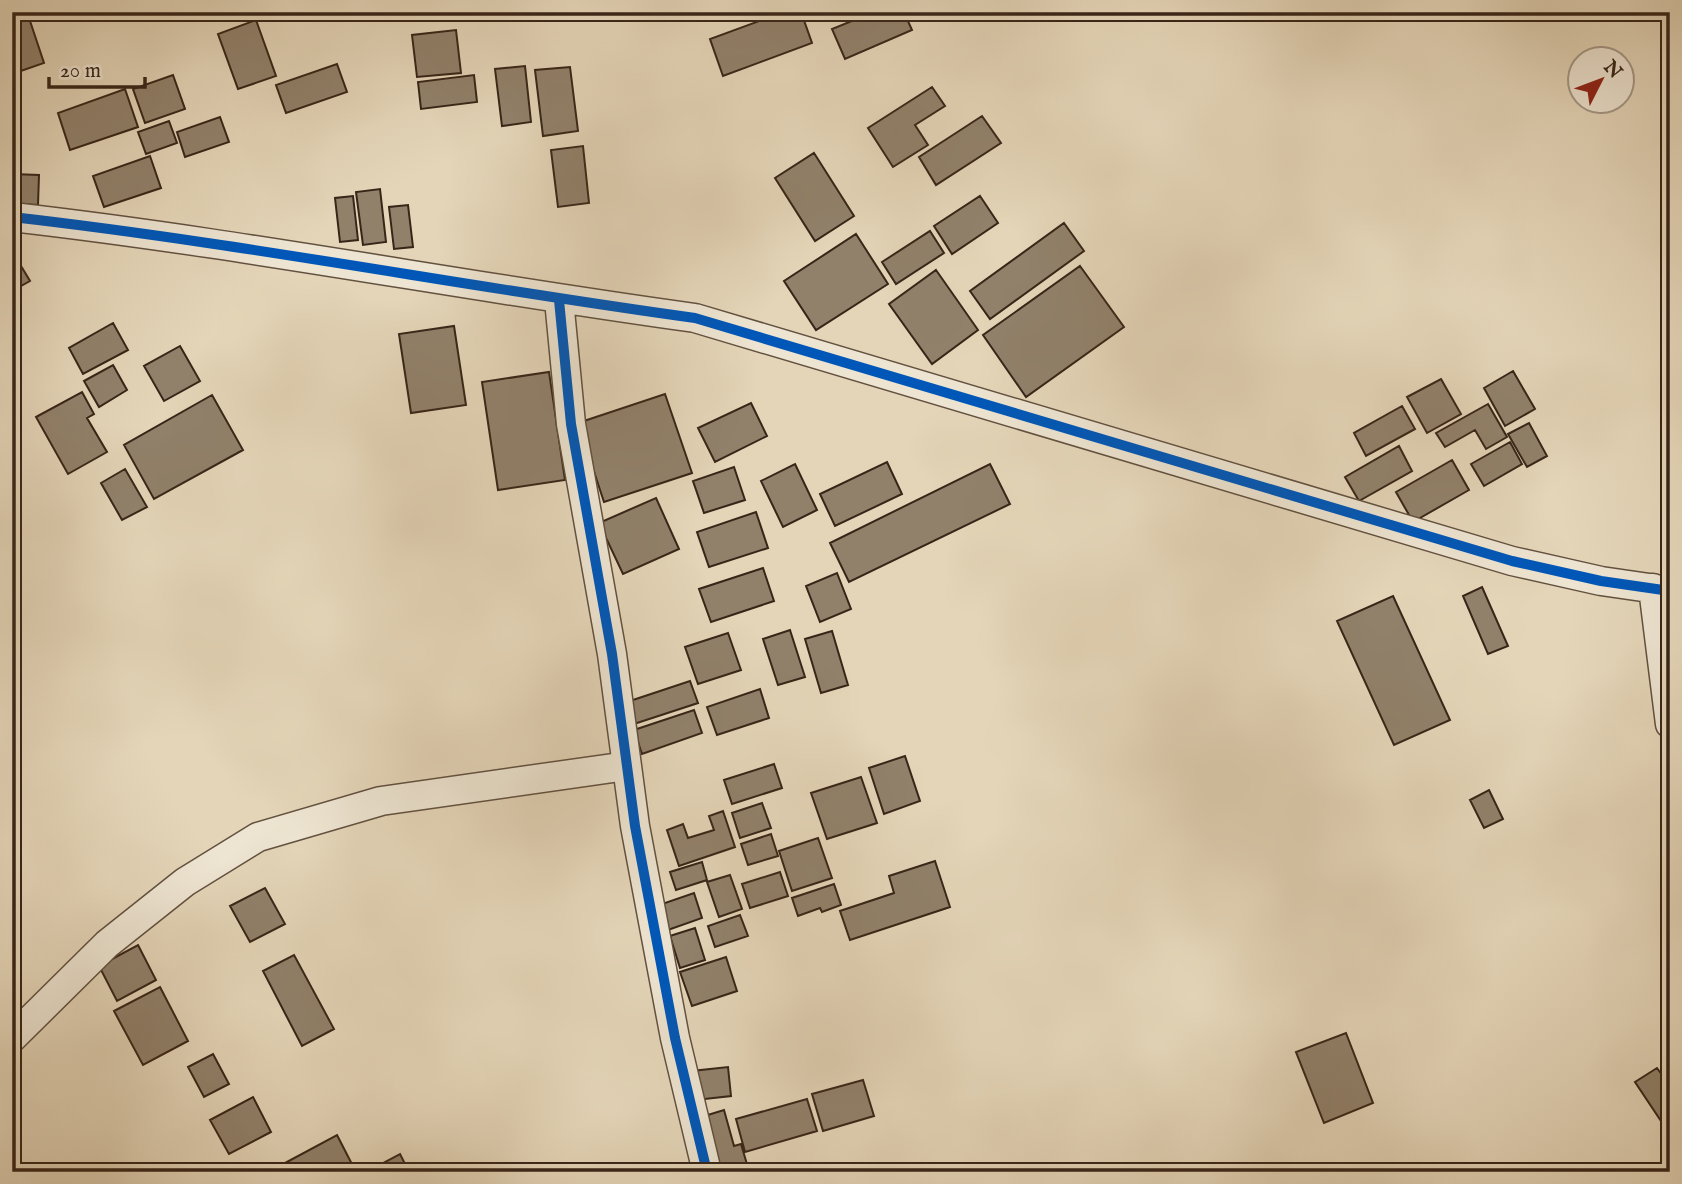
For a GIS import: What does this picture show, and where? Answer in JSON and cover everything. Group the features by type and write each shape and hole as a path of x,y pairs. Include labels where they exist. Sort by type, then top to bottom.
{"street":[{"path":"12,217 695,318 1512,561 1601,581 1661,589 1670,724"},
{"path":"559,300 571,424 612,654 635,825 675,1038 707,1172"},
{"path":"12,1038 107,944 185,882 258,837 381,801 627,766"}],"building":[{"path":"12,12 27,12 44,63 12,74"},
{"path":"784,12 801,12 812,43 723,76 710,39"},
{"path":"874,12 904,12 912,30 845,59 832,29"},
{"path":"256,20 276,76 238,89 218,34"},
{"path":"456,30 461,73 417,77 412,35"},
{"path":"337,64 347,92 286,113 276,85"},
{"path":"525,66 531,122 502,126 495,69"},
{"path":"570,67 578,131 543,136 535,70"},
{"path":"173,75 185,109 145,123 133,89"},
{"path":"474,75 477,102 421,109 418,82"},
{"path":"932,87 945,106 915,125 928,145 893,167 868,128"},
{"path":"125,89 138,127 70,150 58,113"},
{"path":"982,116 1001,143 936,185 919,157"},
{"path":"220,117 229,142 185,157 177,132"},
{"path":"169,121 177,143 146,154 138,132"},
{"path":"583,146 589,203 558,207 551,150"},
{"path":"814,153 854,216 815,241 775,178"},
{"path":"150,156 161,188 104,207 93,176"},
{"path":"12,174 39,175 38,205 12,204"},
{"path":"380,189 386,242 363,245 356,192"},
{"path":"353,196 358,240 340,242 335,198"},
{"path":"980,196 998,223 952,254 934,226"},
{"path":"408,205 413,247 394,249 389,207"},
{"path":"1064,223 1084,251 990,319 970,291"},
{"path":"930,231 944,253 896,284 882,262"},
{"path":"856,234 888,284 816,330 784,281"},
{"path":"12,251 30,281 12,291"},
{"path":"1080,266 1124,327 1026,397 983,335"},
{"path":"936,270 978,330 932,364 889,304"},
{"path":"113,323 128,350 83,374 69,348"},
{"path":"454,326 466,405 411,413 399,334"},
{"path":"180,346 200,381 164,401 144,366"},
{"path":"113,365 127,390 99,407 84,381"},
{"path":"1513,371 1535,409 1505,426 1484,388"},
{"path":"549,372 565,480 498,490 482,382"},
{"path":"1441,379 1461,414 1427,433 1407,397"},
{"path":"82,392 94,414 87,418 107,452 68,474 36,417"},
{"path":"665,394 692,473 604,502 578,423"},
{"path":"212,395 243,450 154,499 124,445"},
{"path":"751,403 767,436 715,462 698,428"},
{"path":"1488,404 1507,437 1486,449 1475,430 1445,447 1436,433"},
{"path":"1402,406 1415,429 1366,456 1354,433"},
{"path":"1529,423 1547,456 1527,467 1508,434"},
{"path":"1510,442 1522,464 1484,486 1471,464"},
{"path":"1399,446 1412,471 1359,501 1345,477"},
{"path":"1452,460 1469,490 1413,522 1396,492"},
{"path":"887,462 902,494 835,526 820,494"},
{"path":"795,464 817,510 783,527 761,481"},
{"path":"990,464 1010,504 849,582 830,543"},
{"path":"734,467 745,500 704,513 693,481"},
{"path":"125,469 147,507 122,520 101,483"},
{"path":"656,498 679,549 623,574 599,523"},
{"path":"756,512 768,548 709,567 697,532"},
{"path":"763,568 774,601 711,622 699,589"},
{"path":"837,573 851,609 820,622 806,586"},
{"path":"1482,587 1508,646 1488,654 1463,596"},
{"path":"1393,596 1450,720 1394,745 1337,621"},
{"path":"790,630 805,677 778,685 763,639"},
{"path":"832,631 848,685 821,693 805,639"},
{"path":"728,633 741,670 698,684 685,647"},
{"path":"690,681 698,703 634,724 627,702"},
{"path":"760,689 769,718 717,735 707,707"},
{"path":"694,710 702,733 642,754 634,730"},
{"path":"905,756 920,801 884,814 869,768"},
{"path":"774,764 782,788 732,804 724,780"},
{"path":"861,777 877,823 827,839 811,793"},
{"path":"1489,790 1503,819 1484,828 1470,800"},
{"path":"762,803 771,828 740,838 732,813"},
{"path":"723,811 735,847 679,866 667,830 683,824 688,838 714,830 709,816"},
{"path":"771,834 778,856 748,865 741,844"},
{"path":"818,838 832,878 792,891 779,851"},
{"path":"935,861 950,907 850,940 840,911 894,893 889,876"},
{"path":"702,862 707,880 676,890 670,872"},
{"path":"780,872 788,896 750,908 742,884"},
{"path":"730,875 742,909 719,917 707,882"},
{"path":"834,884 841,905 822,912 820,908 798,916 792,898"},
{"path":"265,888 285,924 250,942 230,906"},
{"path":"694,893 702,918 668,930 659,905"},
{"path":"740,915 748,936 715,947 708,926"},
{"path":"695,928 705,960 680,968 670,936"},
{"path":"138,945 156,980 117,1001 99,966"},
{"path":"294,955 334,1029 302,1046 263,971"},
{"path":"726,957 737,991 692,1006 680,972"},
{"path":"160,987 188,1041 143,1065 114,1011"},
{"path":"1346,1033 1373,1103 1324,1123 1296,1052"},
{"path":"213,1054 229,1084 204,1097 188,1067"},
{"path":"728,1067 731,1096 696,1100 692,1071"},
{"path":"1657,1068 1670,1086 1670,1123 1665,1127 1635,1082"},
{"path":"863,1080 874,1116 823,1131 812,1094"},
{"path":"253,1097 271,1132 229,1154 210,1120"},
{"path":"807,1099 817,1131 745,1152 736,1119"},
{"path":"724,1110 734,1146 741,1144 749,1171 714,1172 698,1118"},
{"path":"337,1135 356,1172 289,1172 285,1163"},
{"path":"400,1154 409,1172 368,1172 368,1171"}],"cycle path":[{"path":"12,217 183,239 695,318 1512,561 1601,581 1670,591"},
{"path":"559,300 571,424 612,654 635,826 675,1038 707,1172"}]}
